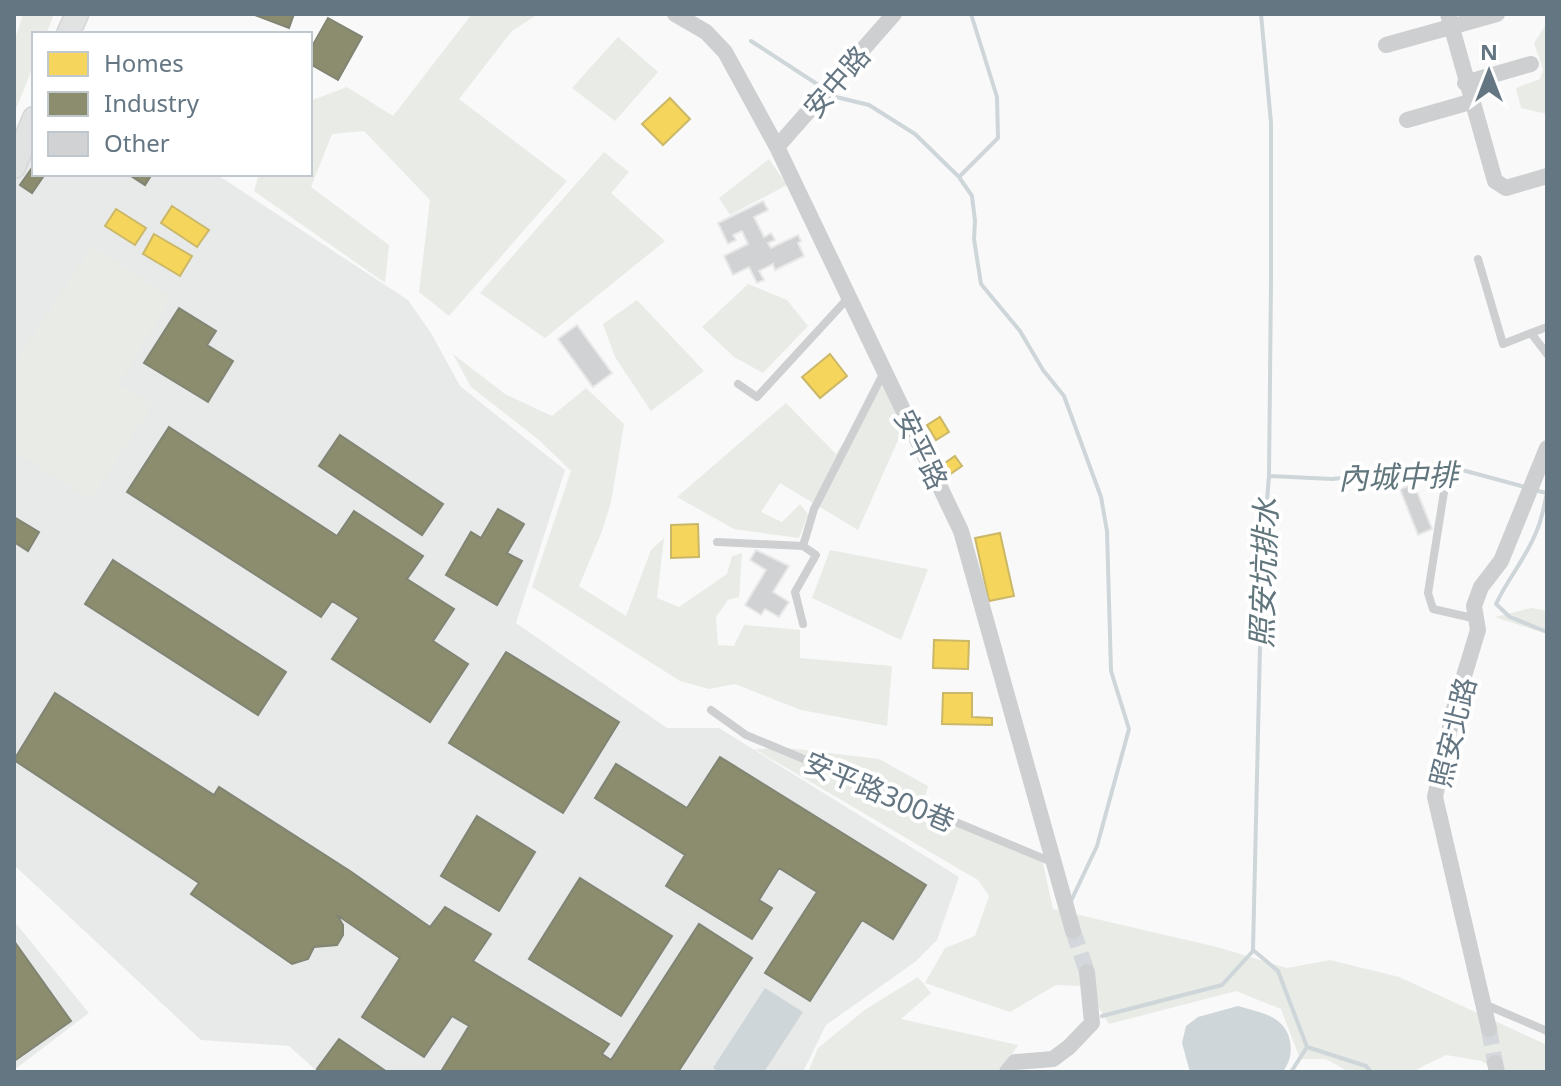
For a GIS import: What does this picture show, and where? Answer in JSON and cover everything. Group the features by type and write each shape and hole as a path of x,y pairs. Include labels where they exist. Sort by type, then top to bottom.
{"street":[{"name":"安平路","path":"675,14 706,32 725,52 777,147 961,531 1073,931"},
{"name":"安中路","path":"777,147 894,14"},
{"path":"1386,45 1450,20 1497,14"},
{"path":"1450,20 1470,102 1495,181 1506,188 1547,176"},
{"path":"1465,83 1531,64"},
{"path":"1407,120 1470,102"},
{"path":"14,167 32,123"},
{"name":"照安北路","path":"1489,1029 1435,797 1454,709 1478,630 1474,606 1481,587 1501,561 1547,448"},
{"path":"1007,1072 1015,1062 1053,1059 1092,1023 1087,972"}],"lane":[{"path":"1478,259 1503,344 1547,327"},
{"path":"738,384 757,397 849,297"},
{"path":"1531,333 1547,354"},
{"path":"803,546 814,509 885,371"},
{"path":"1447,473 1428,593 1433,609 1478,619"},
{"path":"717,542 803,546 816,555 795,592 803,624"},
{"name":"安平路300巷","path":"711,710 746,735 1053,863"},
{"path":"1483,1003 1547,1031"}],"shaded area":[{"path":"23,14 54,14 47,32 32,32 32,69 14,114 14,42"},
{"path":"472,14 538,14 512,31 459,99 567,181 449,316 419,292 430,200 364,131 332,134 311,187 389,245 385,283 254,191 258,176 312,176 312,100 347,87 393,116"},
{"path":"1547,23 1547,114 1521,108 1516,88 1540,79 1543,69 1534,43"},
{"path":"618,37 658,72 615,121 572,88"},
{"path":"32,139 32,176 219,176 408,300 431,333 460,386 565,470 516,623 667,728 719,728 959,877 937,940 915,962 826,1025 803,1072 318,1072 289,1046 201,1040 14,865 14,185"},
{"path":"604,152 629,172 611,193 665,241 545,338 480,293"},
{"path":"769,159 787,185 730,215 719,198"},
{"path":"92,246 171,298 119,384 152,405 91,500 14,451 14,364"},
{"path":"748,284 787,300 808,326 763,373 734,357 702,327"},
{"path":"637,300 704,371 651,411 615,357 603,324"},
{"path":"453,354 505,394 552,416 586,388 624,424 611,502 579,586 626,616 651,550 664,538 657,598 679,607 727,574 732,556 742,553 739,597 728,600 716,617 718,645 734,646 744,625 800,630 800,658 892,666 887,726 801,710 735,684 709,689 680,681 532,587 571,471 539,440 471,387"},
{"path":"882,385 904,427 858,530 780,483 761,512 782,522 800,504 808,514 799,538 734,529 677,497 786,403 836,454"},
{"path":"830,550 928,569 901,640 812,598"},
{"path":"1531,608 1547,611 1547,634 1495,617"},
{"path":"788,748 879,759 928,786 923,806 1042,859 1053,909 1217,947 1287,968 1330,960 1399,977 1547,1045 1547,1072 1496,1072 1482,1061 1446,1055 1417,1069 1417,1072 1349,1072 1326,1059 1300,1059 1281,1009 1236,991 1109,1024 1085,986 1056,985 1010,1012 925,983 945,948 975,936 989,896 978,880 754,749"},
{"path":"14,921 89,1013 14,1070"},
{"path":"918,977 931,993 901,1019 1018,1045 1001,1072 808,1072 818,1048 866,1009"},
{"path":"765,988 803,1012 764,1072 719,1072 713,1068"},
{"path":"1238,1006 1270,1016 1283,1026 1291,1050 1283,1072 1190,1072 1182,1043 1186,1026 1198,1017"}],"building: Homes":[{"path":"670,98 690,119 663,145 642,124"},
{"path":"172,206 209,230 197,247 161,223"},
{"path":"116,209 146,228 135,245 105,226"},
{"path":"154,234 192,256 180,276 143,254"},
{"path":"830,354 847,376 820,398 802,377"},
{"path":"940,417 949,432 936,440 927,425"},
{"path":"955,456 962,466 946,477 939,467"},
{"path":"698,524 699,557 671,558 671,525"},
{"path":"1000,533 1014,596 989,601 975,538"},
{"path":"934,640 969,641 968,669 933,668"},
{"path":"943,693 972,693 972,717 992,718 992,725 942,724"}],"building: Industry":[{"path":"252,14 294,14 289,28"},
{"path":"328,18 362,37 338,80 312,65 312,46"},
{"path":"32,168 32,176 44,176 32,193 20,185"},
{"path":"131,176 151,176 145,185"},
{"path":"179,308 216,331 207,345 233,361 208,402 144,363"},
{"path":"169,427 337,536 354,511 423,556 407,579 454,609 433,641 468,664 430,722 332,659 359,618 332,601 321,617 127,492"},
{"path":"340,435 443,504 422,535 319,466"},
{"path":"498,509 524,524 507,553 522,561 497,605 446,575 471,532 481,538"},
{"path":"14,517 39,532 28,551 14,542"},
{"path":"113,560 286,672 258,715 85,604"},
{"path":"506,652 619,722 563,813 449,743"},
{"path":"55,693 214,795 219,787 350,871 430,927 445,907 491,934 473,961 609,1044 602,1054 611,1060 699,924 752,958 678,1072 446,1072 442,1070 469,1026 452,1016 424,1057 362,1017 400,958 337,915 343,925 343,935 337,945 314,947 308,959 292,964 191,894 199,883 14,760"},
{"path":"720,757 926,885 893,939 862,920 810,1001 765,973 817,892 779,868 759,900 772,908 752,939 666,886 685,855 595,798 616,764 687,808"},
{"path":"477,816 535,852 499,911 441,876"},
{"path":"580,878 672,936 621,1016 529,959"},
{"path":"14,941 71,1021 14,1061"},
{"path":"339,1039 384,1070 322,1072 317,1069"}],"building: Other":[{"path":"763,201 768,210 754,217 764,237 771,233 775,240 768,243 771,248 798,235 804,256 775,270 773,264 759,271 764,280 757,283 749,267 733,275 724,256 748,244 742,231 733,235 736,240 728,244 718,223"},
{"path":"577,325 612,373 593,387 558,339"},
{"path":"1414,484 1432,529 1418,535 1400,489"},
{"path":"756,550 789,566 773,592 789,602 779,617 765,609 761,615 745,605 766,570 750,560"}],"waterway":[{"path":"959,177 998,138 997,97 971,14"},
{"name":"照安坑排水","path":"1261,14 1271,123 1271,281 1269,476 1262,560 1253,950 1278,971 1307,1047 1366,1066 1371,1072"},
{"path":"751,41 817,84"},
{"path":"836,97 869,105 915,134 959,177 972,196 981,284 1020,331 1043,370 1064,396 1101,497 1107,531 1111,671 1129,729 1097,846 1071,901"},
{"name":"內城中排","path":"1269,476 1332,479 1451,467 1525,487"},
{"name":"內城中排","path":"1538,491 1547,493 1539,526 1496,604 1510,617 1547,632"},
{"path":"1102,1016 1222,985 1253,951"},
{"path":"1291,1072 1307,1047"}],"tunnel":[{"path":"1073,931 1087,972"},
{"path":"1489,1029 1495,1063"}]}
